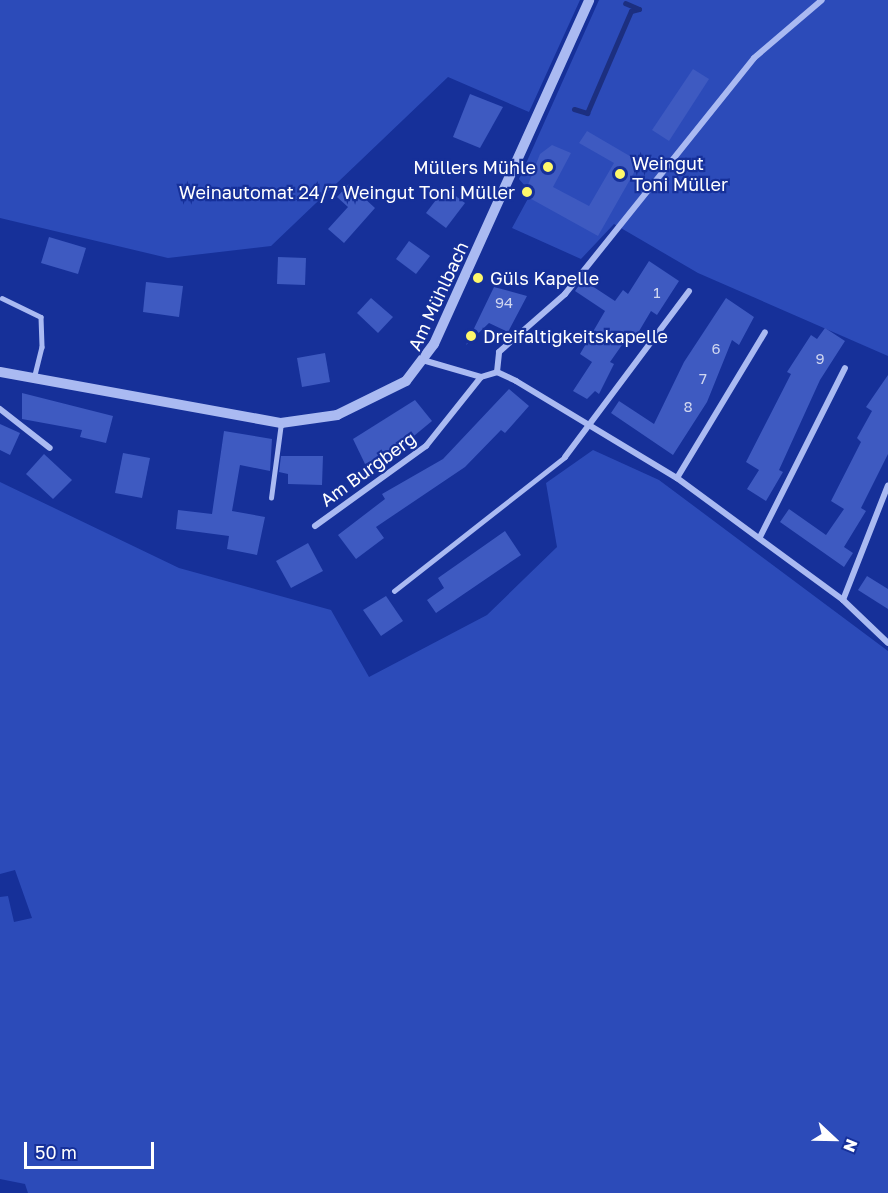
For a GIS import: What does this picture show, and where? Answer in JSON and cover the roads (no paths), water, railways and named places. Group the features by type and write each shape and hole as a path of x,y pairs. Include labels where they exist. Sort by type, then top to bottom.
{"street":[{"name":"Am Mühlbach","path":"0,372 281,423 337,415 406,381 426,360 589,0"},
{"path":"496,372 499,352 565,294 754,58 822,0"},
{"path":"565,457 689,291"},
{"path":"677,477 765,332"},
{"path":"426,360 481,377 496,372 677,477 843,600 888,643"},
{"path":"760,537 845,368"},
{"name":"Am Burgberg","path":"315,526 426,446 481,377"},
{"path":"0,409 50,448"},
{"path":"843,600 888,486"}],"lane":[{"path":"2,298 41,316 42,347 34,379"},
{"path":"271,498 281,423"},
{"path":"394,591 565,457"}],"waterway":[{"path":"574,109 587,113 631,11 639,9 625,3"}],"place":[{"name":"Müllers Mühle","path":"548,167"},
{"name":"Weingut Toni Müller","path":"620,174"},
{"name":"Weinautomat 24/7 Weingut Toni Müller","path":"527,192"},
{"name":"Güls Kapelle","path":"478,278"},
{"name":"Dreifaltigkeitskapelle","path":"471,336"}]}
